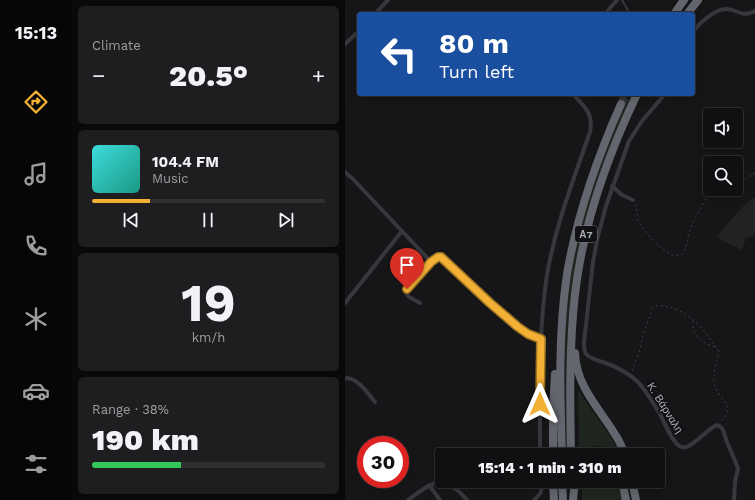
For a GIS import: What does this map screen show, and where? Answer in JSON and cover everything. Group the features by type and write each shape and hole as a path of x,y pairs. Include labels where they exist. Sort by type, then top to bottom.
{"highway":[{"path":"675,12 684,0"},
{"path":"688,12 697,0"},
{"name":"Α7","path":"571,448 571,356 577,275 584,240 599,189 617,138 636,96"},
{"name":"Α7","path":"562,448 560,363 567,274 584,201 600,153 621,104"},
{"path":"553,448 556,355 561,310 565,294"},
{"path":"575,294 575,356 578,374 622,448"},
{"path":"553,488 554,500"},
{"path":"562,488 563,500"},
{"path":"573,488 573,500"},
{"path":"623,488 626,500"},
{"path":"633,488 636,500"}],"street":[{"path":"377,12 388,0"},
{"path":"607,12 617,0"},
{"path":"695,30 703,21 720,10 728,9 743,14 755,11"},
{"path":"346,41 357,33"},
{"path":"540,448 541,339 547,276 565,204 591,126 589,114 575,96"},
{"path":"633,200 622,195 612,186 632,134 641,121 663,96"},
{"path":"345,172 353,178 431,262"},
{"name":"Κ. Βάρναλη","path":"612,186 600,226 593,262 584,347 587,356 615,367 631,376 639,383 676,443 681,447 687,447 712,427 717,425"},
{"path":"345,303 402,232"},
{"path":"420,303 407,296 406,290 431,262 438,257 441,257 518,327 528,334 541,339"},
{"path":"345,379 351,378 358,383 375,402"},
{"path":"717,425 721,426 723,430 738,469 735,482 734,500"},
{"path":"408,500 429,485 438,483 446,483 457,489 467,500"},
{"path":"429,485 440,500"},
{"path":"534,500 541,492 542,488"}],"lane":[{"path":"622,0 629,12"}],"path":[{"path":"743,180 755,173"},
{"path":"633,200 636,205 636,214 639,224 667,252 676,256 683,254 687,237 707,196"},
{"path":"631,376 653,308 660,305 679,310 700,326 717,347 719,352 714,378 715,385 728,408 728,413 717,425"},
{"path":"693,321 694,331 698,337 703,342 717,347"}],"shaded area":[{"path":"627,99 630,100 603,162 589,206 578,251 569,312 566,351 568,448 566,448 564,388 565,342 571,275 586,207 609,142"},
{"path":"755,197 755,235 746,238 742,250 717,237 747,202"},
{"path":"578,389 617,448 594,446 579,448"},
{"path":"582,488 621,488 624,500 582,500"}],"tunnel":[{"path":"621,104 625,96"}],"route":[{"path":"407,289 431,262 438,257 441,257 518,327 528,334 541,339 540,404"}]}
